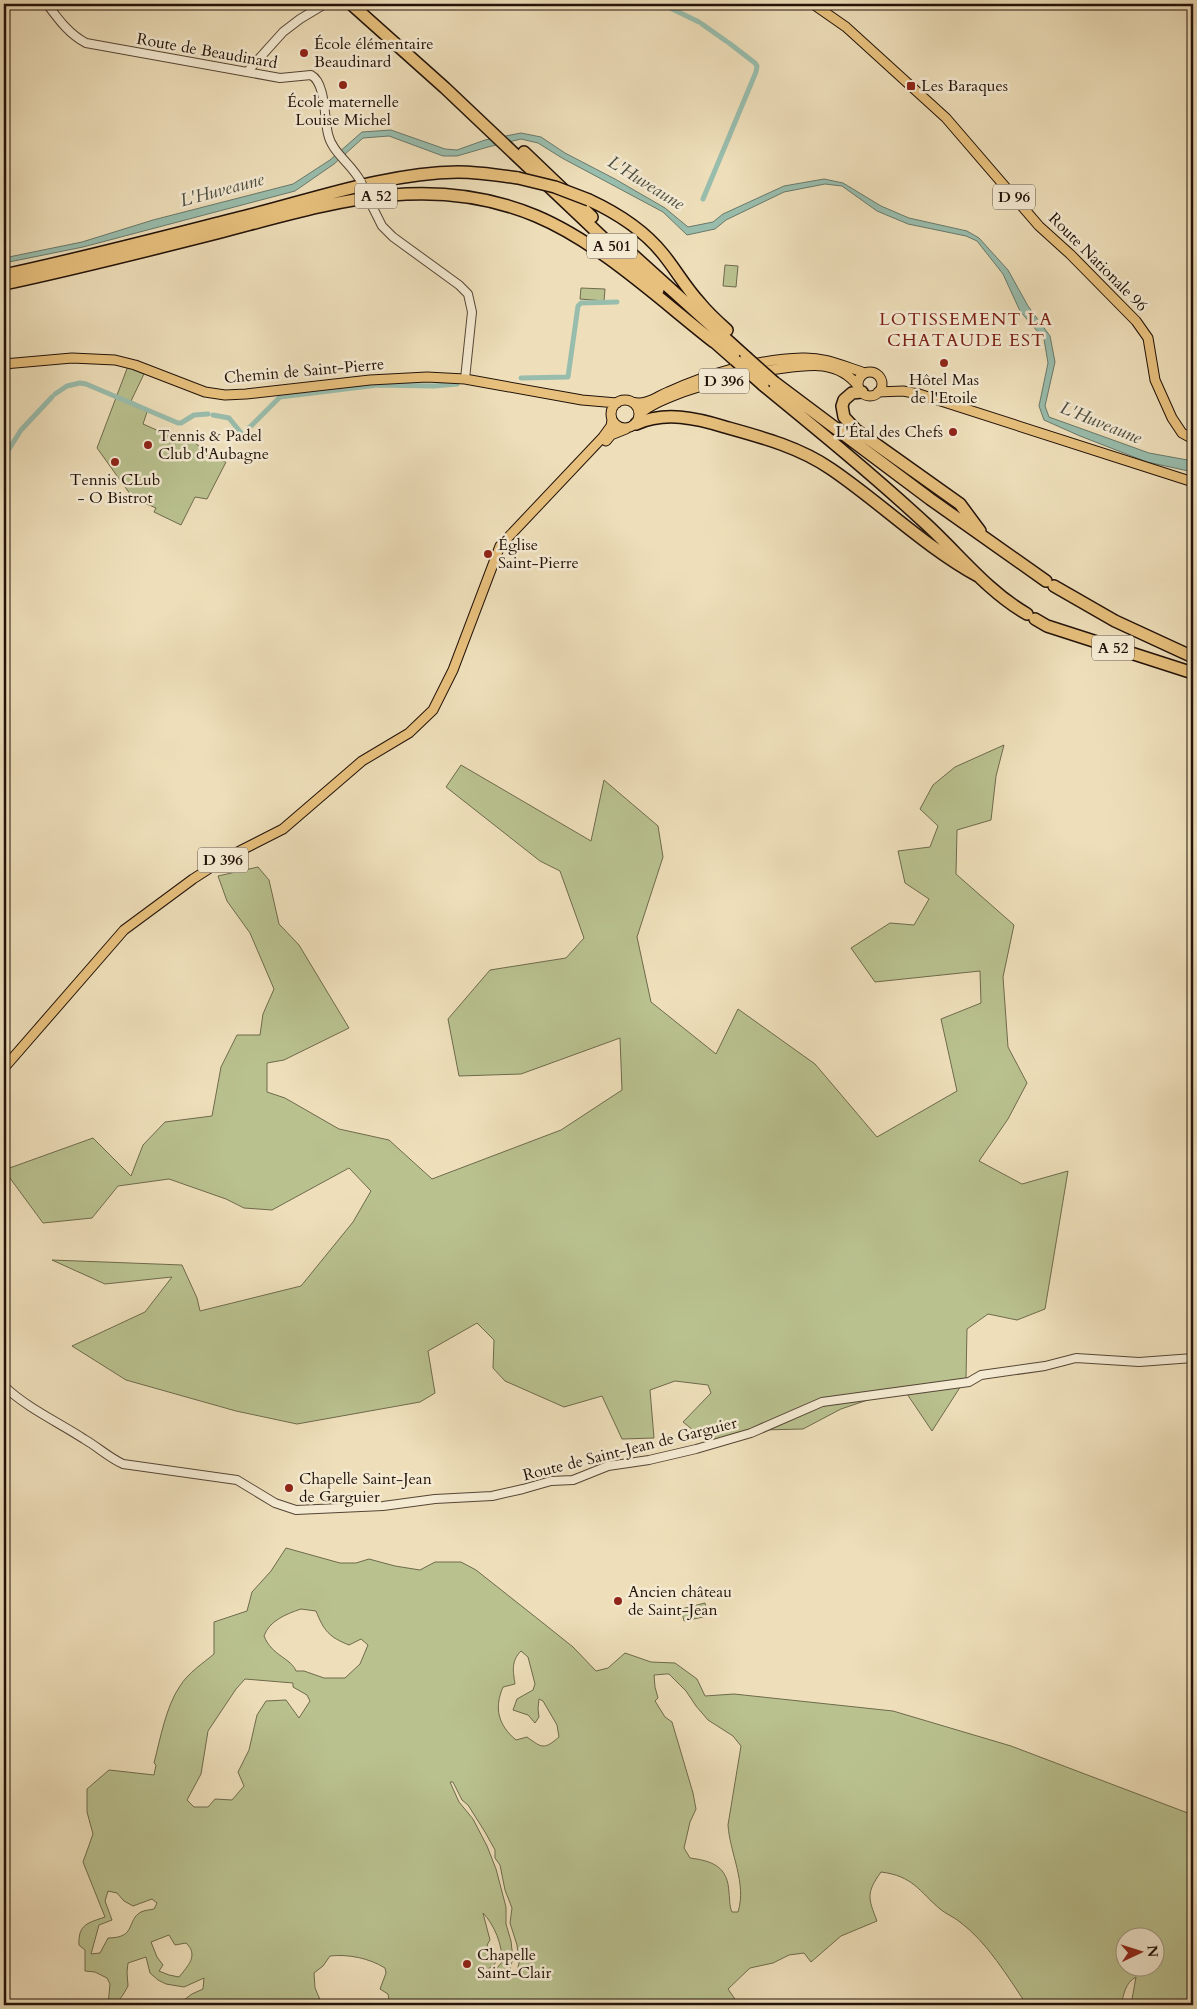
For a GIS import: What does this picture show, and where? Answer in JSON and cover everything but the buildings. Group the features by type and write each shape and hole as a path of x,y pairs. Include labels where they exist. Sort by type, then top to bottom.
{"highway":[{"name":"A 501","path":"351,4 514,148 745,358 773,382 826,419"},
{"name":"A 501","path":"362,4 498,134"},
{"name":"A 501","path":"514,148 714,342"},
{"name":"A 52","path":"4,275 68,261 386,181 456,172 483,173 518,178 555,187 589,200 618,214 634,225 662,253 745,358"},
{"name":"A 52","path":"4,284 72,270 342,201 391,194 461,196 512,208 536,216 567,231 624,271 714,342 745,358"},
{"name":"A 52","path":"773,382 939,536 978,576 1016,607 1047,626 1193,673"},
{"path":"860,389 844,400 842,412 848,422 878,446 960,504 985,538"},
{"path":"634,422 681,416 700,420 797,450 830,468 952,562 978,576"},
{"name":"A 52","path":"826,419 865,451 1050,584 1116,621 1193,657"}],"main road":[{"name":"Route Nationale 96","path":"813,4 848,28 946,118 1040,226 1136,321 1148,338 1155,380 1172,418 1182,432 1193,440"},
{"name":"Chemin de Saint-Pierre","path":"4,364 72,358 115,360 135,365 205,392 225,395 408,377 465,379 582,400 616,403"},
{"name":"D 396","path":"632,402 647,403 694,380 777,360 825,359 865,373"},
{"name":"D 396","path":"545,497 611,435 634,422 656,404 690,390 756,373 811,365 832,368 848,374 860,389"},
{"path":"903,391 881,381 875,373 865,373 859,379 860,389 870,395 878,392 903,391 919,394 1189,481"},
{"path":"878,392 881,381"},
{"name":"Chemin de Saint-Pierre","path":"582,400 603,407 612,418"},
{"path":"622,400 632,402 638,410 634,422 615,425 611,410 616,403 622,400"},
{"name":"D 396","path":"4,1068 124,930 193,879 224,859 282,829 362,761 409,733 430,714 438,703 454,670 496,556 512,532 603,437 611,426 612,418"}],"street":[{"name":"Route de Beaudinard","path":"47,4 66,28 75,37 86,43 280,78 311,75 315,77 322,92 329,139 336,151 356,171 382,226 468,294 472,312 465,379"},
{"path":"248,71 283,32 325,4"},
{"name":"Route de Saint-Jean de Garguier","path":"4,1386 17,1398 87,1441 109,1458 123,1464 237,1480 274,1503 296,1510 305,1510 383,1506 435,1499 492,1496 524,1490 551,1481 573,1480 608,1466 649,1460 750,1433 822,1402 969,1382 981,1375 1045,1366 1076,1358 1139,1362 1193,1358"}],"green space":[{"path":"725,265 738,266 736,287 723,286"},
{"path":"581,288 605,289 604,301 580,299"},
{"name":"Tennis & Padel Club d'Aubagne","path":"128,366 144,374 131,401 148,409 143,424 179,440 182,435 212,457 226,462 207,499 195,497 181,525 154,512 156,508 133,498 97,448"},
{"path":"1004,745 996,776 991,820 957,830 956,874 1014,925 1003,977 1008,1047 1027,1083 1008,1119 979,1161 1022,1184 1068,1171 1045,1309 1017,1320 988,1314 967,1329 966,1378 932,1431 903,1388 841,1409 803,1429 761,1430 713,1446 683,1422 711,1393 708,1385 675,1381 650,1390 654,1438 622,1439 602,1396 564,1407 505,1381 493,1368 494,1340 477,1323 428,1351 435,1393 420,1402 297,1424 236,1411 126,1380 72,1346 145,1312 172,1277 105,1284 52,1260 182,1265 197,1298 200,1311 301,1286 353,1222 371,1191 349,1168 272,1210 244,1208 226,1199 169,1179 118,1186 92,1218 43,1223 4,1170 93,1138 131,1176 143,1145 165,1122 212,1116 221,1067 237,1035 260,1035 263,1014 274,989 250,933 227,901 218,876 258,867 269,880 279,924 299,945 349,1028 284,1060 267,1063 267,1092 285,1098 339,1129 389,1140 432,1179 561,1130 622,1090 620,1038 521,1074 459,1076 448,1019 490,970 566,958 584,938 560,871 540,861 446,787 461,765 591,841 604,780 658,826 663,857 637,937 651,1002 716,1054 738,1009 815,1064 877,1137 957,1091 941,1019 981,1003 980,971 875,982 851,948 890,923 914,925 929,899 905,883 898,851 930,847 938,826 920,809 933,785 955,767"},
{"path":"286,1548 340,1563 356,1563 369,1559 420,1570 435,1562 461,1562 476,1570 573,1647 596,1671 608,1668 625,1653 651,1662 675,1663 697,1679 705,1696 734,1694 893,1711 1011,1746 1193,1815 1193,2005 1131,2005 1136,1977 1127,1986 1121,2005 1027,2005 996,1960 970,1930 940,1909 915,1885 901,1877 881,1872 873,1885 870,1896 877,1921 841,1936 811,1962 804,1953 789,1955 773,1963 750,1968 728,1989 739,2005 390,2005 388,1994 380,1989 386,1973 385,1968 365,1959 351,1956 330,1956 323,1966 314,1973 315,1988 321,2002 327,2005 177,2005 192,1994 203,1989 204,1978 184,1987 166,1984 150,1973 146,1957 128,1963 128,1986 118,2001 108,2005 110,1984 107,1978 95,1972 85,1971 85,1950 79,1945 82,1928 105,1917 83,1862 93,1834 87,1812 87,1789 109,1770 154,1775 156,1765 154,1763 161,1734 175,1694 187,1677 214,1654 214,1622 247,1611 252,1592 271,1571","holes":["301,1609 316,1611 322,1624 337,1639 349,1645 361,1639 368,1645 360,1664 345,1678 324,1678 304,1671 296,1671 290,1663 267,1643 264,1636 270,1626 279,1619","521,1651 528,1657 535,1684 533,1690 517,1699 513,1710 528,1715 535,1723 539,1717 539,1699 543,1701 557,1725 559,1737 546,1746 540,1745 527,1737 516,1740 505,1728 499,1716 498,1709 503,1687 515,1684 513,1670 514,1662","669,1674 686,1691 708,1720 733,1736 741,1746 728,1825 741,1890 738,1912 732,1912 728,1884 722,1871 712,1863 690,1858 684,1848 690,1822 696,1809 672,1722 665,1717 655,1701 658,1698 654,1675","245,1679 293,1683 293,1687 307,1695 310,1701 299,1718 286,1700 266,1701 257,1715 249,1750 238,1772 244,1786 232,1800 215,1799 208,1807 194,1807 187,1800 201,1774 208,1731 236,1689","450,1782 453,1782 462,1800 468,1805 485,1832 495,1850 495,1858 500,1865 505,1890 512,1908 510,1923 517,1945 519,1963 517,1972 511,1974 510,1968 513,1959 511,1941 506,1924 506,1907 496,1869 473,1819 459,1802","108,1891 117,1893 124,1901 133,1906 152,1899 157,1903 154,1909 143,1911 136,1915 130,1928 123,1935 108,1938 100,1953 91,1954 99,1925 112,1920 105,1901","483,1913 494,1929 501,1949 502,1962 493,1973 488,1973 488,1969 497,1960 487,1945 490,1940","169,1935 175,1945 186,1943 192,1952 191,1960 179,1977 159,1971 163,1965 157,1957 151,1942"]},
{"path":"705,1603 708,1616 684,1621 681,1609"}],"shaded area":[{"path":"391,130 445,149 457,150 485,140 521,133 541,137 565,153 665,208 688,227 713,222 723,214 784,186 824,179 843,183 881,206 909,218 967,231 979,238 1008,270 1028,306 1050,336 1055,362 1045,406 1049,417 1149,453 1193,461 1193,472 1147,462 1044,420 1039,406 1048,363 1044,339 1020,311 1003,274 977,241 966,236 908,224 877,211 842,186 825,184 784,192 726,220 715,229 687,235 663,212 562,158 538,143 521,139 457,156 443,156 389,136 363,138 334,164 295,191 83,247 4,263 4,258 82,242 153,220 293,184 330,160 362,132"}],"waterway":[{"path":"662,4 699,22"},
{"path":"702,24 726,41"},
{"path":"703,199 756,72 757,66 755,63 729,43"},
{"path":"521,378 568,377 578,306 581,303 617,302"},
{"path":"55,394 67,386 80,383 178,423 194,415 208,414"},
{"path":"248,429 280,397 378,385 434,386 457,384"},
{"path":"4,457 21,430 52,397"},
{"path":"213,415 229,418 242,434"}],"place":[{"name":"École élémentaire Beaudinard","path":"304,53"},
{"name":"École maternelle Louise Michel","path":"343,85"},
{"name":"Les Baraques","path":"911,86"},
{"name":"Hôtel Mas de l'Etoile","path":"944,363"},
{"name":"L'Étal des Chefs","path":"953,432"},
{"name":"Tennis & Padel Club d'Aubagne","path":"148,445"},
{"name":"Tennis CLub - O Bistrot","path":"115,462"},
{"name":"Église Saint-Pierre","path":"488,554"},
{"name":"Chapelle Saint-Jean de Garguier","path":"289,1488"},
{"name":"Ancien château de Saint-Jean","path":"618,1601"},
{"name":"Chapelle Saint-Clair","path":"467,1964"}],"district":[{"name":"LOTISSEMENT LA CHATAUDE EST","path":"966,329"}],"water label":[{"name":"L'Huveaune","path":"646,183"},
{"name":"L'Huveaune","path":"222,190"},
{"name":"L'Huveaune","path":"1101,423"}]}
